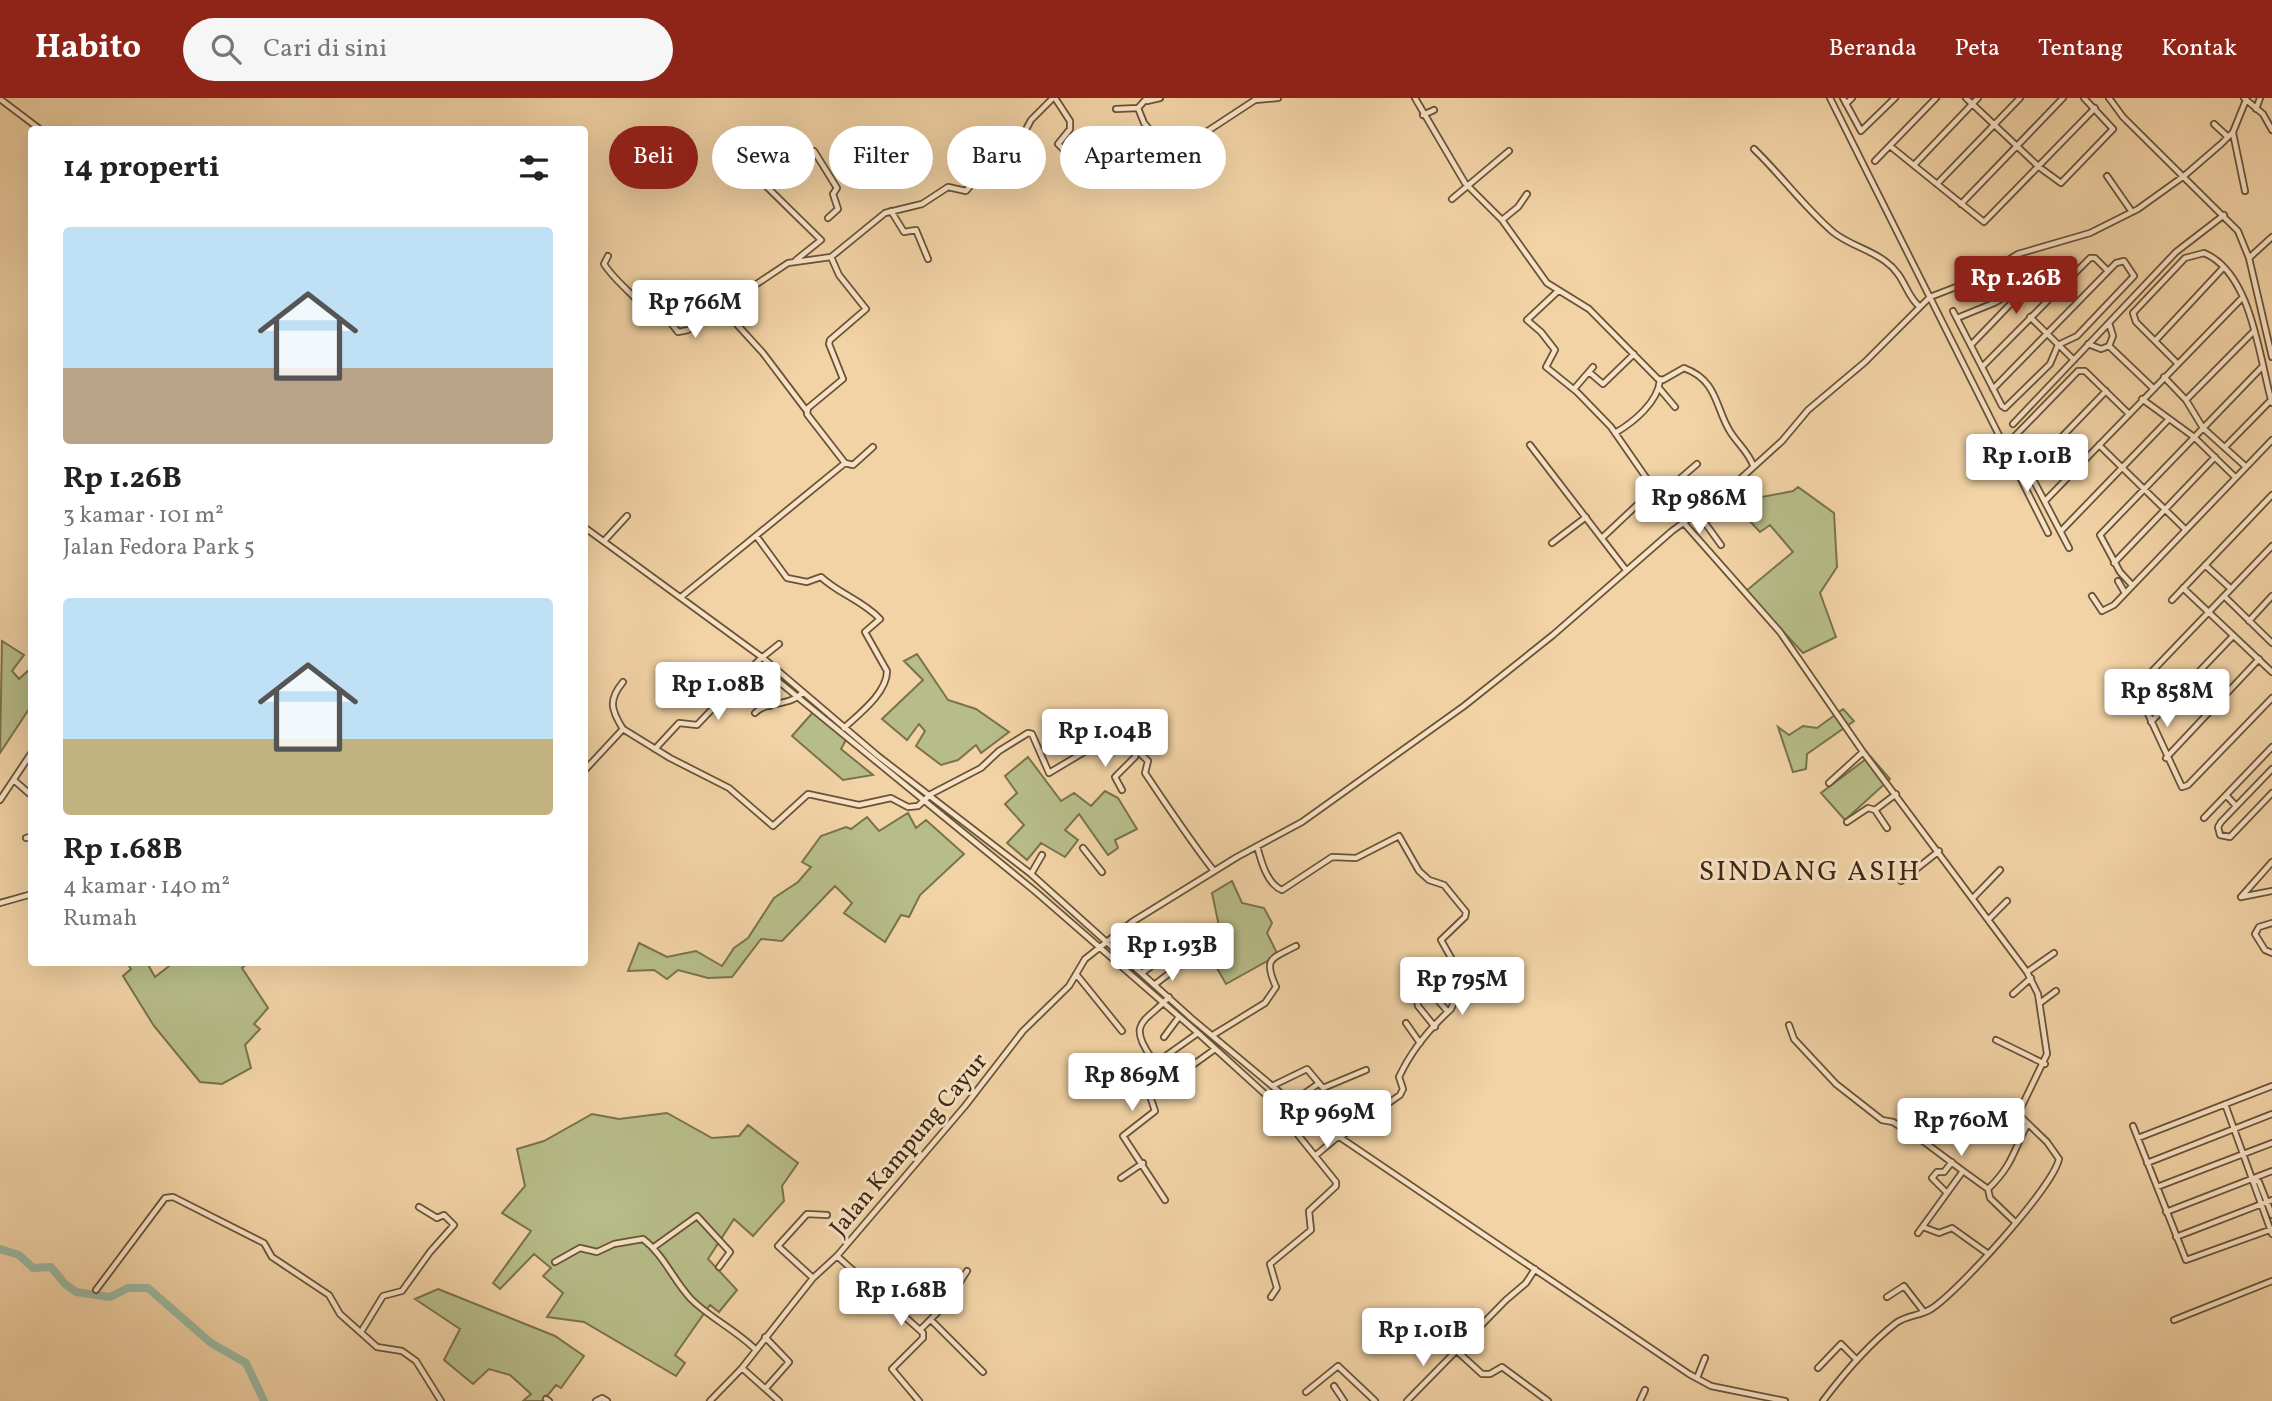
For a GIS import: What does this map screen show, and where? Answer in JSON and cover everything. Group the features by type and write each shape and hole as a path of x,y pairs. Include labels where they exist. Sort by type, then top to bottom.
{"street":[{"path":"796,260 812,262 831,257 891,211 922,204 948,187 966,191 1000,151 1023,135 1031,120 1054,98 1070,121 1070,126"},
{"path":"1116,109 1138,108 1147,100 1160,98"},
{"path":"1138,108 1144,123 1171,155 1254,99 1278,98"},
{"path":"1415,98 1469,187 1502,220 1539,274 1558,291 1589,309 1660,380"},
{"path":"1830,98 2049,533"},
{"path":"1843,98 1859,131 1895,98"},
{"path":"1846,104 1852,98"},
{"path":"1875,161 1936,98"},
{"path":"1966,98 2054,181 2063,182 2113,128 2084,98"},
{"path":"1914,166 1978,98"},
{"path":"1937,184 2020,98"},
{"path":"1961,204 2063,98"},
{"path":"2109,98 2123,117 2224,215 2238,232 2249,258 2272,357"},
{"path":"2256,109 2260,98"},
{"path":"0,99 36,126"},
{"path":"1930,297 1977,279 2018,254 2081,236 2132,212 2184,177 2228,137 2233,132 2245,99 2272,130"},
{"path":"1890,146 1979,221 1987,221 2095,108"},
{"path":"1423,115 1434,110"},
{"path":"2214,124 2228,137"},
{"path":"2233,132 2245,191"},
{"path":"1754,149 1834,232 1884,260 1897,272 1907,285 1910,297 1920,307"},
{"path":"608,256 604,264 610,275 628,289 643,307 649,306 661,320 667,318 678,332 688,330 796,260 821,240 764,184 763,176 772,161 814,151 837,188 833,194 838,209 828,218"},
{"path":"1452,198 1469,187 1509,151"},
{"path":"2107,176 2132,212"},
{"path":"1502,220 1518,207 1527,194"},
{"path":"891,211 903,231 916,230 928,259"},
{"path":"2013,424 2176,252 2224,215"},
{"path":"2249,258 2271,238"},
{"path":"2177,363 2136,322 2133,313 2185,258 2194,253 2211,256 2238,284 2272,402 2225,447"},
{"path":"806,411 843,379 830,340 866,309 839,275 831,257"},
{"path":"1982,367 2090,258 2095,258 2108,270"},
{"path":"1953,311 1971,345 1993,389 2002,406 2008,407 2050,364 2058,345 2077,336 2134,276 2124,261 2116,263 1993,389"},
{"path":"1971,345 2043,270 2063,266 2072,274"},
{"path":"2155,341 2223,268"},
{"path":"1957,318 1994,303 2032,282"},
{"path":"1558,291 1527,320 1541,332 1555,351 1546,367 1574,389 1615,433 1654,491"},
{"path":"2045,501 2243,296"},
{"name":"Jalan Kampung Cayur","path":"710,1401 742,1368 813,1278 838,1256 965,1106 1023,1031 1069,986 1085,959 1132,922 1214,871 1302,822 1423,738 1553,635 1683,522 1727,491 1782,441 1808,410 1865,362 1930,297"},
{"path":"722,307 763,353 812,423 845,463 853,465 873,447"},
{"path":"2030,317 2074,360"},
{"path":"2088,344 2101,349 2109,346 2113,336 2109,323"},
{"path":"2186,400 2253,331"},
{"path":"2109,346 2153,388"},
{"path":"1589,372 1603,384 1634,354"},
{"path":"1574,389 1593,367"},
{"path":"2132,585 2099,538 2144,488 2263,367"},
{"path":"1660,380 1684,368 1697,376 1716,394 1729,430 1753,465"},
{"path":"2069,548 2014,438 2078,371 2085,371 2129,414"},
{"path":"2164,377 2186,400 2203,428 2245,467"},
{"path":"1615,433 1636,418 1659,388 1660,380"},
{"path":"1659,388 1675,407"},
{"path":"2029,471 2106,391"},
{"path":"2142,399 2194,438 2235,477"},
{"path":"2061,531 2168,420"},
{"path":"2092,596 2102,611 2111,607 2272,440"},
{"path":"1530,445 1626,570"},
{"path":"2099,445 2186,530"},
{"path":"2114,563 2215,457"},
{"path":"681,597 845,463"},
{"path":"1603,537 1654,491 1665,491 1698,464"},
{"path":"2172,600 2272,495"},
{"path":"1697,512 1721,545"},
{"path":"604,541 626,516"},
{"path":"1552,543 1586,517"},
{"path":"1683,522 1780,632 1863,752 2027,972 2040,1003 2047,1054 2045,1064 2019,1107 2018,1114 2051,1146 2059,1161 2043,1188 2015,1222 1950,1293 1924,1312 1903,1318 1857,1360 1822,1401"},
{"path":"588,530 681,597 1031,874 1164,1003 1265,1094 1336,1182 1336,1186 1311,1209 1308,1217 1313,1226 1311,1230 1270,1264 1277,1288 1270,1297"},
{"path":"757,537 787,578 807,582 821,577 835,590 864,604 880,619 865,632 888,675 870,702 844,728"},
{"path":"2272,546 2136,688 2179,785 2188,785 2272,698"},
{"path":"2205,565 2231,588"},
{"path":"2118,581 2124,593"},
{"path":"2183,588 2272,672"},
{"path":"2224,596 2272,643"},
{"path":"2249,621 2272,596"},
{"path":"2151,722 2234,636"},
{"path":"655,749 679,723 697,725 759,660 779,644"},
{"path":"2166,758 2259,659"},
{"path":"759,660 798,698 1142,973 1292,1101 1533,1273 1697,1378 1711,1386 1786,1401"},
{"path":"770,706 778,681"},
{"path":"623,682 614,693 611,705 623,729 729,788 773,826 808,794 859,805 890,799 908,807 926,802 931,795 981,768 999,751 1028,733 1032,734 1049,773 1111,736"},
{"path":"755,713 761,706 798,698 803,692"},
{"path":"588,767 623,729"},
{"path":"1127,741 1149,762 1145,773 1178,818 1188,840 1214,871"},
{"path":"2204,818 2272,747"},
{"path":"1122,790 1115,777 1135,757 1137,751"},
{"path":"1829,783 1863,752"},
{"path":"0,800 28,759"},
{"path":"2272,769 2218,827 2220,835 2226,837 2272,793"},
{"path":"15,781 28,792"},
{"path":"1875,810 1896,794"},
{"path":"2226,796 2236,806"},
{"path":"1847,822 1868,808 1875,810 1887,828"},
{"path":"1257,846 1268,876 1276,887 1282,890 1332,857 1356,858 1399,835 1419,871 1429,880 1444,885 1466,909 1465,917 1441,940 1454,963 1452,968 1417,998 1418,1006 1435,1027"},
{"path":"1083,848 1102,872"},
{"path":"1901,881 1939,851"},
{"path":"1031,874 1042,855"},
{"path":"2272,862 2241,897 2272,891"},
{"path":"1973,898 2000,870"},
{"path":"0,903 28,895"},
{"path":"1989,919 2007,901"},
{"path":"2272,923 2256,930 2265,950 2272,953"},
{"path":"1142,973 1191,937 1200,950 1154,985"},
{"path":"1213,1035 1267,1000 1276,987 1269,974 1270,962 1279,953 1296,946"},
{"path":"2027,972 2054,953"},
{"path":"1075,973 1122,1031"},
{"path":"2013,994 2031,978"},
{"path":"1315,1156 1400,1095 1403,1089 1399,1077 1420,1042 1448,1012 1457,997 1449,985 1436,998 1448,1012"},
{"path":"2040,1003 2056,991"},
{"path":"1169,997 1142,1021 1139,1028 1145,1049 1154,1061 1198,1033"},
{"path":"1164,1037 1180,1017"},
{"path":"1406,1023 1420,1042"},
{"path":"1789,1025 1794,1039 1836,1084 1882,1120 1893,1122 1988,1189 1990,1198 2015,1222"},
{"path":"1996,1040 2045,1064"},
{"path":"1165,1200 1123,1136 1155,1111 1150,1096 1215,1049"},
{"path":"1272,1086 1307,1069 1324,1088 1366,1070"},
{"path":"1292,1101 1318,1084"},
{"path":"2138,1138 2272,1086"},
{"path":"2225,1104 2254,1178 2270,1201 2272,1215"},
{"path":"2147,1163 2272,1114"},
{"path":"1988,1189 2012,1162 2018,1138 2027,1125"},
{"path":"2133,1126 2183,1256 2190,1261 2272,1231 2252,1185 2254,1178"},
{"path":"2157,1187 2272,1143"},
{"path":"1947,1194 1932,1178 1937,1172 1944,1172 1952,1162"},
{"path":"1121,1178 1143,1163"},
{"path":"1918,1233 1963,1171"},
{"path":"2166,1212 2272,1171"},
{"path":"96,1290 165,1198 170,1196 264,1243 272,1257 330,1295 340,1314 377,1347 398,1349 416,1361 441,1401"},
{"path":"2176,1237 2270,1201"},
{"path":"361,1332 383,1296 402,1292 430,1252 454,1225 443,1215 437,1218 419,1208"},
{"path":"813,1278 778,1246 807,1214 827,1215"},
{"path":"654,1247 698,1217 730,1252 719,1267"},
{"path":"1923,1227 1940,1233 1952,1228 1987,1253"},
{"path":"555,1262 580,1248 597,1252 618,1243 642,1238 654,1247 678,1284 696,1303 734,1330 756,1350"},
{"path":"838,1256 921,1329 923,1338 892,1369 919,1401"},
{"path":"921,1329 947,1303 967,1271"},
{"path":"1406,1401 1458,1352 1533,1273"},
{"path":"901,1310 934,1274"},
{"path":"2174,1320 2272,1281"},
{"path":"1886,1297 1904,1286 1924,1312"},
{"path":"931,1320 983,1372"},
{"path":"765,1337 789,1362 766,1388"},
{"path":"1818,1368 1841,1344 1857,1360"},
{"path":"1458,1352 1482,1374 1490,1374 1502,1367 1548,1401"},
{"path":"1697,1378 1704,1358"},
{"path":"1307,1392 1338,1366 1375,1401"},
{"path":"742,1368 779,1401"},
{"path":"1334,1386 1344,1401"},
{"path":"1640,1401 1645,1390"},
{"path":"596,1401 602,1398 607,1401"}],"green space":[{"path":"1744,479 1762,497 1793,491 1798,487 1834,513 1837,567 1820,593 1836,637 1803,653 1746,591 1793,552 1770,525 1760,532 1728,498"},
{"path":"2,641 24,655 12,671 19,679 28,671 28,711 0,753"},
{"path":"917,654 948,700 976,709 1009,732 981,753 976,745 958,760 941,765 916,746 925,731 919,724 907,740 882,719 923,680 904,661"},
{"path":"1843,709 1854,721 1807,754 1806,769 1793,772 1778,727 1789,735 1803,726 1817,728"},
{"path":"815,710 847,738 841,749 873,775 843,780 792,736"},
{"path":"1870,756 1890,779 1845,820 1821,793"},
{"path":"1028,757 1061,801 1074,793 1091,806 1105,791 1118,798 1137,829 1115,840 1118,848 1108,855 1079,814 1065,830 1078,840 1065,857 1041,843 1027,860 1007,843 1024,825 1005,804 1017,793 1005,776"},
{"path":"908,813 916,828 926,820 964,854 920,895 909,917 901,915 885,942 844,913 852,903 835,886 782,941 761,939 732,977 708,978 678,970 667,979 654,970 628,971 639,943 667,957 696,951 722,966 734,948 748,938 774,898 798,882 811,867 802,862 821,836 846,827 851,829 867,817 879,831"},
{"path":"1232,881 1242,903 1264,908 1272,923 1267,933 1278,955 1226,984 1210,956 1223,945 1212,893"},
{"path":"129,966 149,966 155,977 169,966 244,966 242,968 268,1008 254,1024 260,1029 245,1045 251,1068 222,1084 200,1082 154,1026 123,976 131,969"},
{"path":"667,1113 712,1138 739,1136 748,1125 798,1163 782,1186 784,1201 753,1236 734,1219 708,1259 737,1290 719,1312 710,1305 675,1355 685,1363 676,1376 584,1322 547,1317 563,1293 543,1276 551,1268 534,1254 500,1289 493,1283 531,1231 502,1213 525,1186 517,1149 544,1141 592,1114 619,1119"},
{"path":"438,1289 555,1336 584,1356 561,1388 556,1385 543,1401 523,1401 531,1394 510,1375 489,1369 473,1384 444,1360 460,1329 415,1299"}],"waterway":[{"path":"0,1249 19,1255 33,1268 51,1267 65,1284 76,1292 110,1297 128,1288 148,1288 211,1343 246,1363 264,1401"}],"district":[{"name":"SINDANG ASIH","path":"1810,870"}]}
